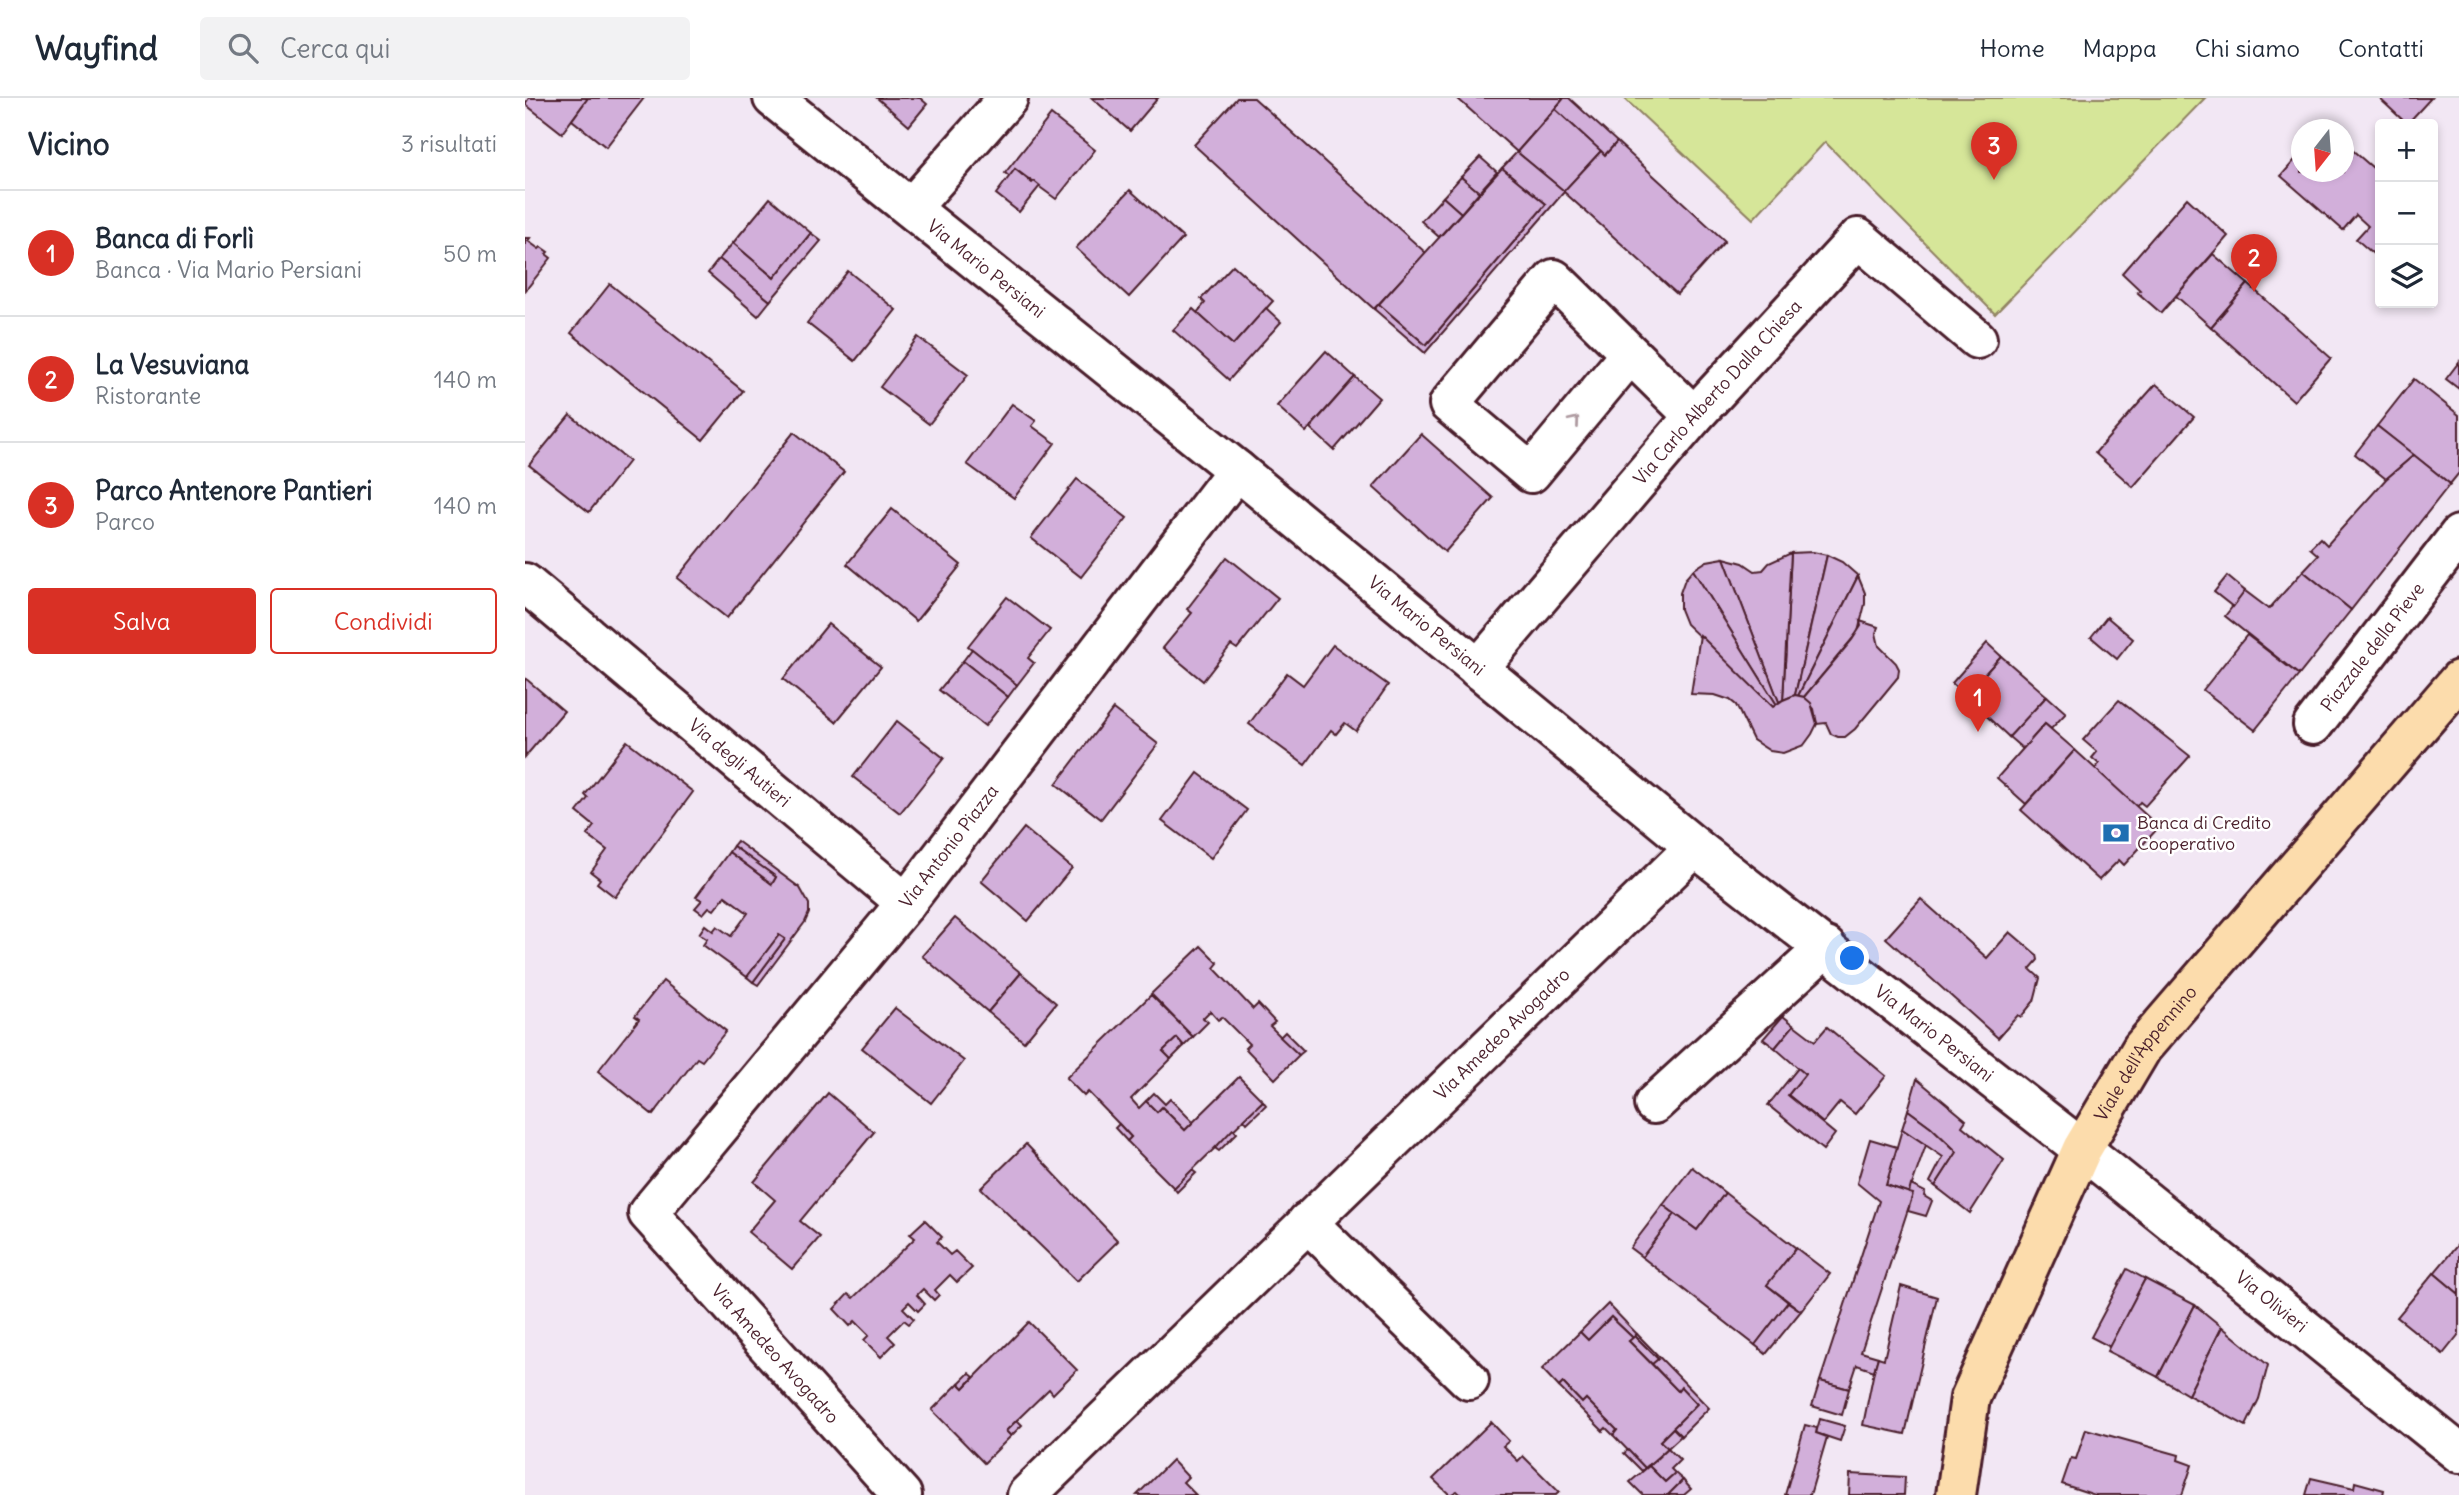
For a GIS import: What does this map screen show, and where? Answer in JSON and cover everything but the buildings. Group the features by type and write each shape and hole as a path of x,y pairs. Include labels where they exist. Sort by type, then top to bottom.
{"main road":[{"name":"Viale dell'Appennino","path":"1956,1495 1970,1398 2082,1149 2142,1048 2459,680"}],"street":[{"name":"Via Mario Persiani","path":"773,98 1237,470 1695,847 2082,1149"},
{"path":"911,208 1008,98"},
{"name":"Via Carlo Alberto Dalla Chiesa","path":"1478,669 1694,416 1859,238 1977,339"},
{"path":"1630,354 1531,473 1450,404 1554,279 1694,416"},
{"name":"Via Antonio Piazza","path":"648,1213 906,903 1237,470"},
{"name":"Piazzale della Pieve","path":"2313,725 2459,535"},
{"name":"Via degli Autieri","path":"525,583 906,903"},
{"name":"Via Amedeo Avogadro","path":"1027,1495 1695,847"},
{"path":"1654,1104 1826,947"},
{"name":"Via Olivieri","path":"2082,1149 2459,1453"},
{"name":"Via Amedeo Avogadro","path":"648,1213 902,1495"},
{"path":"1307,1222 1469,1380"}],"green space":[{"path":"1624,98 2205,98 1995,314 1825,142 1753,219"}],"place":[{"name":"Parco Antenore Pantieri","path":"1994,180"},
{"name":"La Vesuviana","path":"2254,292"},
{"name":"Banca di Forlì","path":"1978,732"},
{"name":"Banca di Credito Cooperativo","path":"2116,833"}]}
